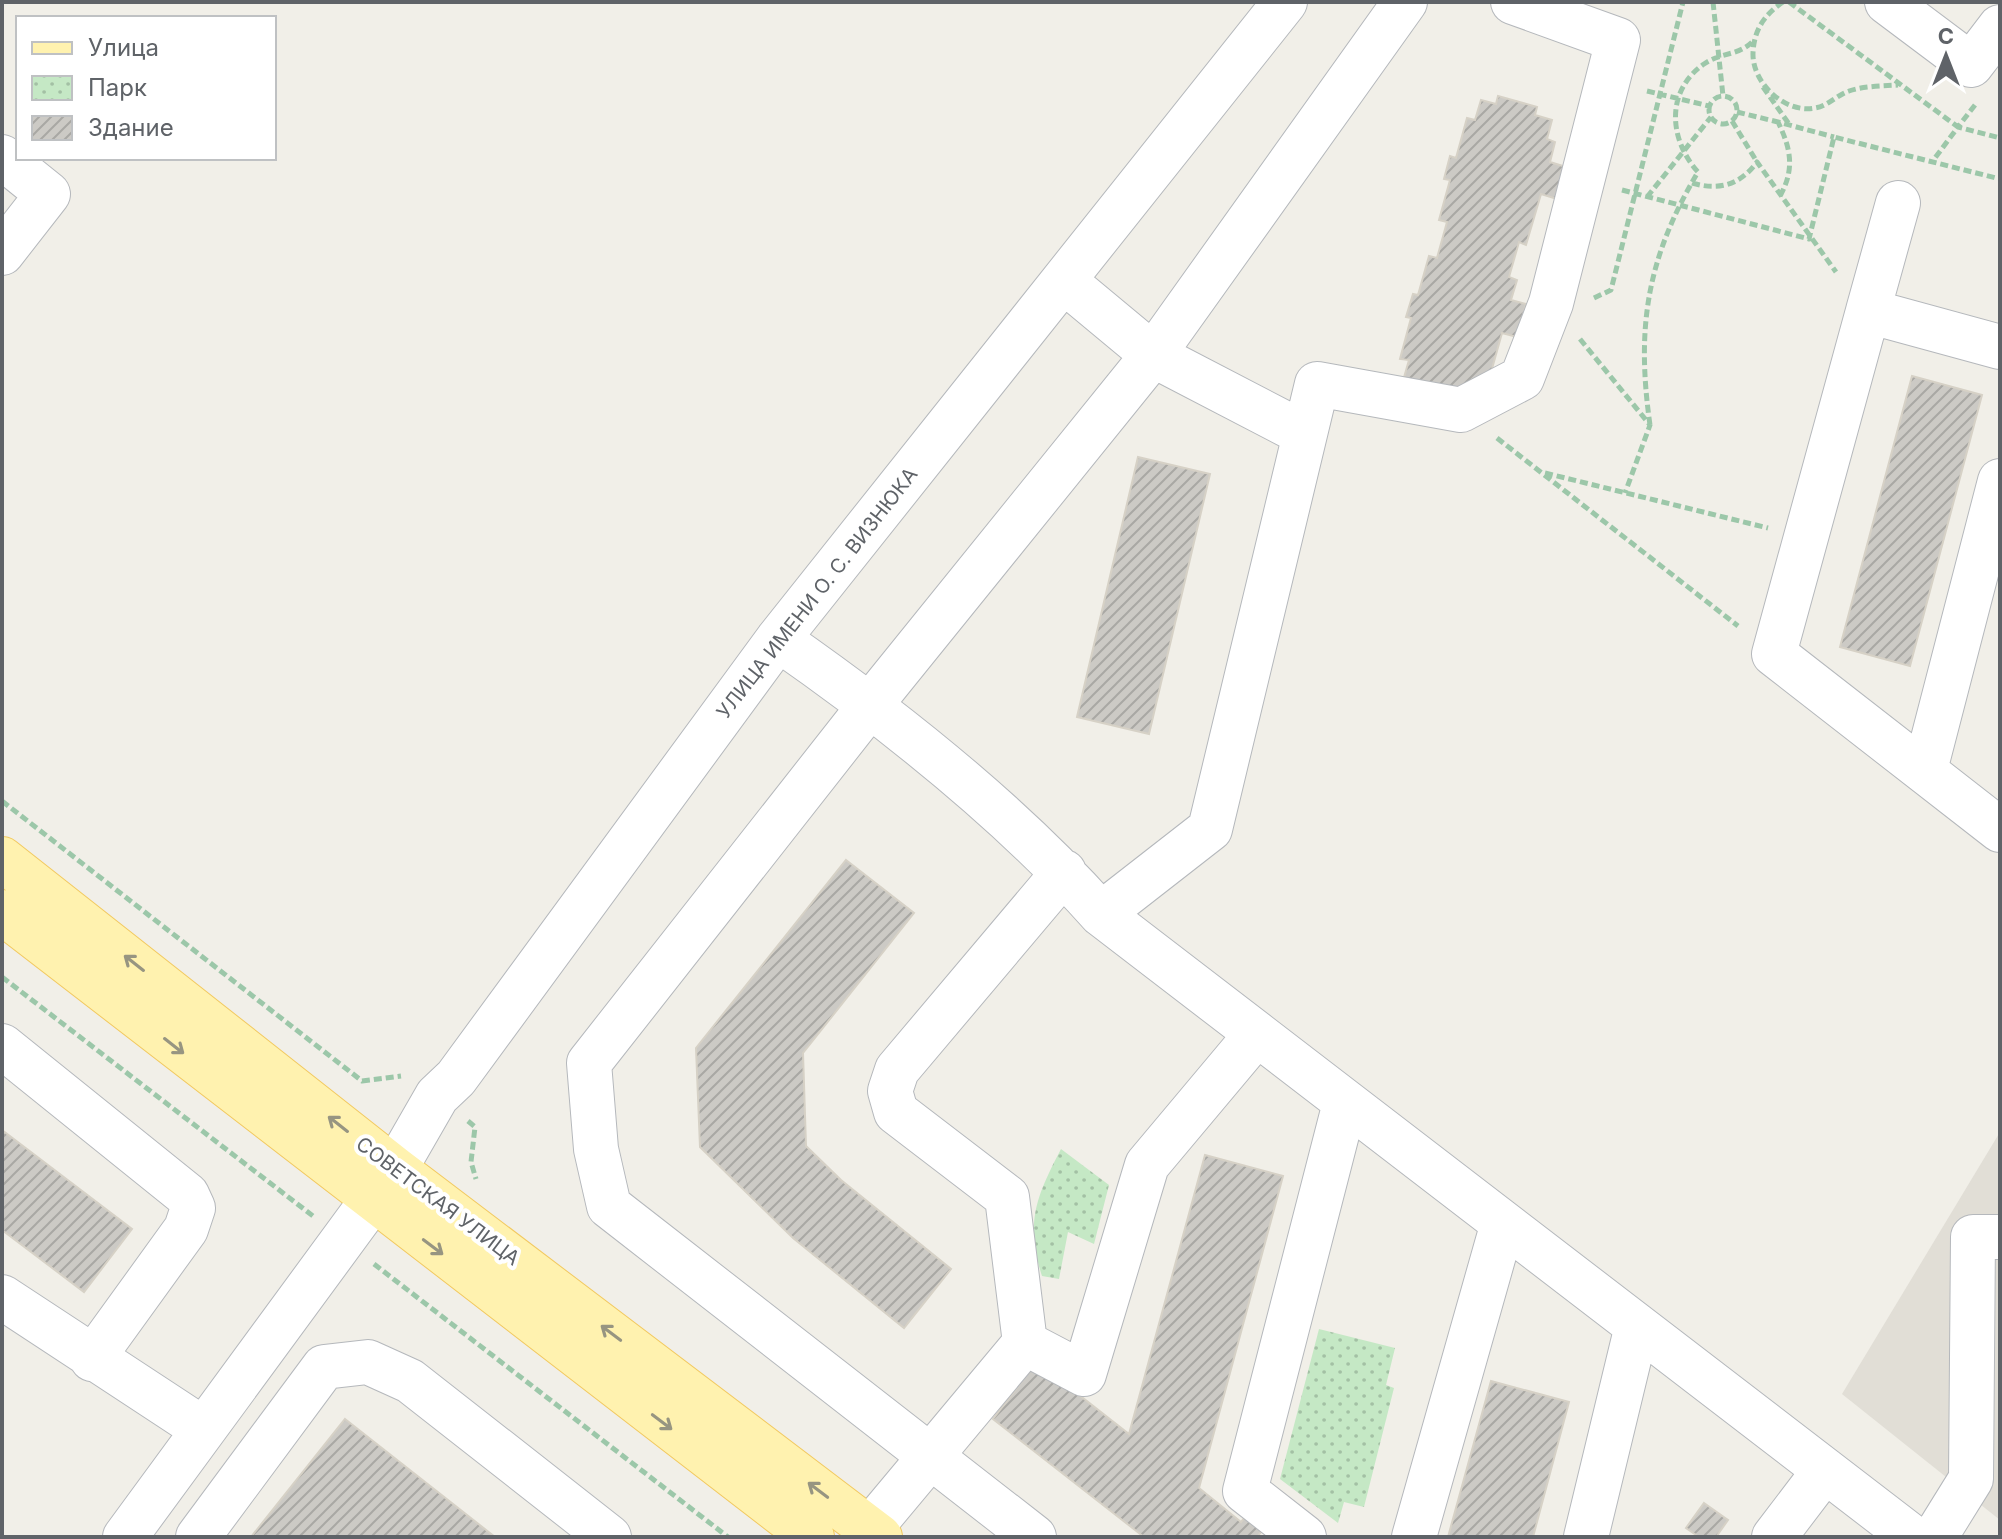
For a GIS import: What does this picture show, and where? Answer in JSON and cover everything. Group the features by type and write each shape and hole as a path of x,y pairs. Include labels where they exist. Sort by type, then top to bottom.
{"main road":[{"name":"СОВЕТСКАЯ УЛИЦА","path":"2,859 383,1184 812,1537"},
{"name":"СОВЕТСКАЯ УЛИЦА","path":"2,912 871,1534"}],"street":[{"name":"УЛИЦА ИМЕНИ О. С. ВИЗНЮКА","path":"125,1537 383,1184 437,1096 456,1078 778,639 1285,2"},
{"path":"1034,1537 609,1206 596,1149 589,1063 871,704 1153,355 1405,2"},
{"path":"1101,914 1210,829 1317,384 1461,410 1522,378 1556,308 1583,180 1618,40 1513,2"},
{"path":"1887,2 1971,65 2000,27"},
{"path":"2,157 48,194 2,253"},
{"path":"1898,203 1774,654 2000,830"},
{"path":"1064,281 1153,355 1303,433"},
{"path":"1868,311 2000,347"},
{"path":"1925,770 2000,481"},
{"path":"778,639 871,704 1064,872 1101,914 1912,1537"},
{"path":"871,1534 1025,1343 1007,1197 896,1112 890,1091 897,1070 1064,872"},
{"path":"1025,1343 1084,1374 1147,1165 1256,1035"},
{"path":"2,1046 187,1195 193,1208 186,1229 92,1359"},
{"path":"1304,1537 1245,1491 1345,1103"},
{"path":"1414,1537 1503,1223"},
{"path":"1935,1537 1986,1479 1973,1237 2000,1237"},
{"path":"2,1297 92,1359 203,1429"},
{"path":"1586,1537 1637,1326"},
{"path":"198,1537 324,1367 368,1362 410,1381 609,1537"},
{"path":"1774,1537 1825,1470"}],"path":[{"path":"1650,425 1556,308 1611,290 1683,2"},
{"path":"1713,2 1723,96"},
{"path":"1783,2 1760,24 1754,40 1753,58 1765,93 1790,126"},
{"path":"1789,2 1958,127 2000,138"},
{"path":"1625,493 1650,425 1642,372 1643,319 1653,268 1679,205 1698,172 1683,152 1675,132 1678,98 1692,74 1718,56 1745,50 1754,40"},
{"path":"1758,75 1781,101 1798,107 1815,108 1848,91 1900,84"},
{"path":"1608,81 1709,106"},
{"path":"1932,162 1983,94"},
{"path":"1709,106 1723,96"},
{"path":"1711,117 1725,124 1732,121 1737,112 1733,100 1723,96"},
{"path":"1647,197 1711,117 1709,106"},
{"path":"1737,112 1999,177"},
{"path":"1732,121 1809,239 1868,311"},
{"path":"1778,122 1788,144 1791,165 1780,196"},
{"path":"1809,239 1834,137"},
{"path":"1692,183 1706,187 1736,182 1757,162"},
{"path":"1583,180 1809,239"},
{"path":"1461,410 1774,654"},
{"path":"1540,472 1806,537"},
{"path":"2,801 362,1081 405,1076 437,1096 475,1127 471,1162 479,1187"}],"shaded area":[{"path":"2000,1132 2000,1520 1842,1394"}],"green space":[{"path":"1061,1149 1109,1185 1094,1244 1068,1232 1059,1279 1042,1276 1034,1241 1034,1225 1040,1196"},
{"path":"1319,1329 1395,1348 1386,1385 1394,1388 1364,1507 1344,1502 1338,1523 1280,1479"}],"building":[{"path":"1498,96 1537,107 1535,115 1552,120 1547,139 1555,142 1550,162 1566,167 1557,199 1541,194 1526,245 1519,242 1509,277 1517,280 1511,300 1526,304 1517,337 1502,333 1488,383 1416,393 1403,381 1409,360 1400,359 1411,318 1406,317 1413,294 1418,295 1429,256 1437,258 1447,222 1439,220 1450,180 1444,179 1450,156 1456,158 1467,118 1475,120 1481,100 1496,104"},
{"path":"1912,376 1982,395 1910,666 1840,647"},
{"path":"1138,457 1210,474 1149,734 1077,717"},
{"path":"846,860 914,913 803,1053 806,1146 841,1180 951,1269 904,1328 793,1238 700,1147 696,1048"},
{"path":"2,1130 132,1229 84,1292 2,1230"},
{"path":"1205,1155 1283,1176 1199,1488 1241,1522 1252,1508 1269,1522 1257,1537 1144,1537 993,1419 1037,1362 1129,1434"},
{"path":"1491,1381 1569,1402 1533,1537 1448,1537"},
{"path":"345,1419 495,1537 251,1537"},
{"path":"1704,1503 1728,1520 1716,1537 1699,1537 1686,1528"}]}
